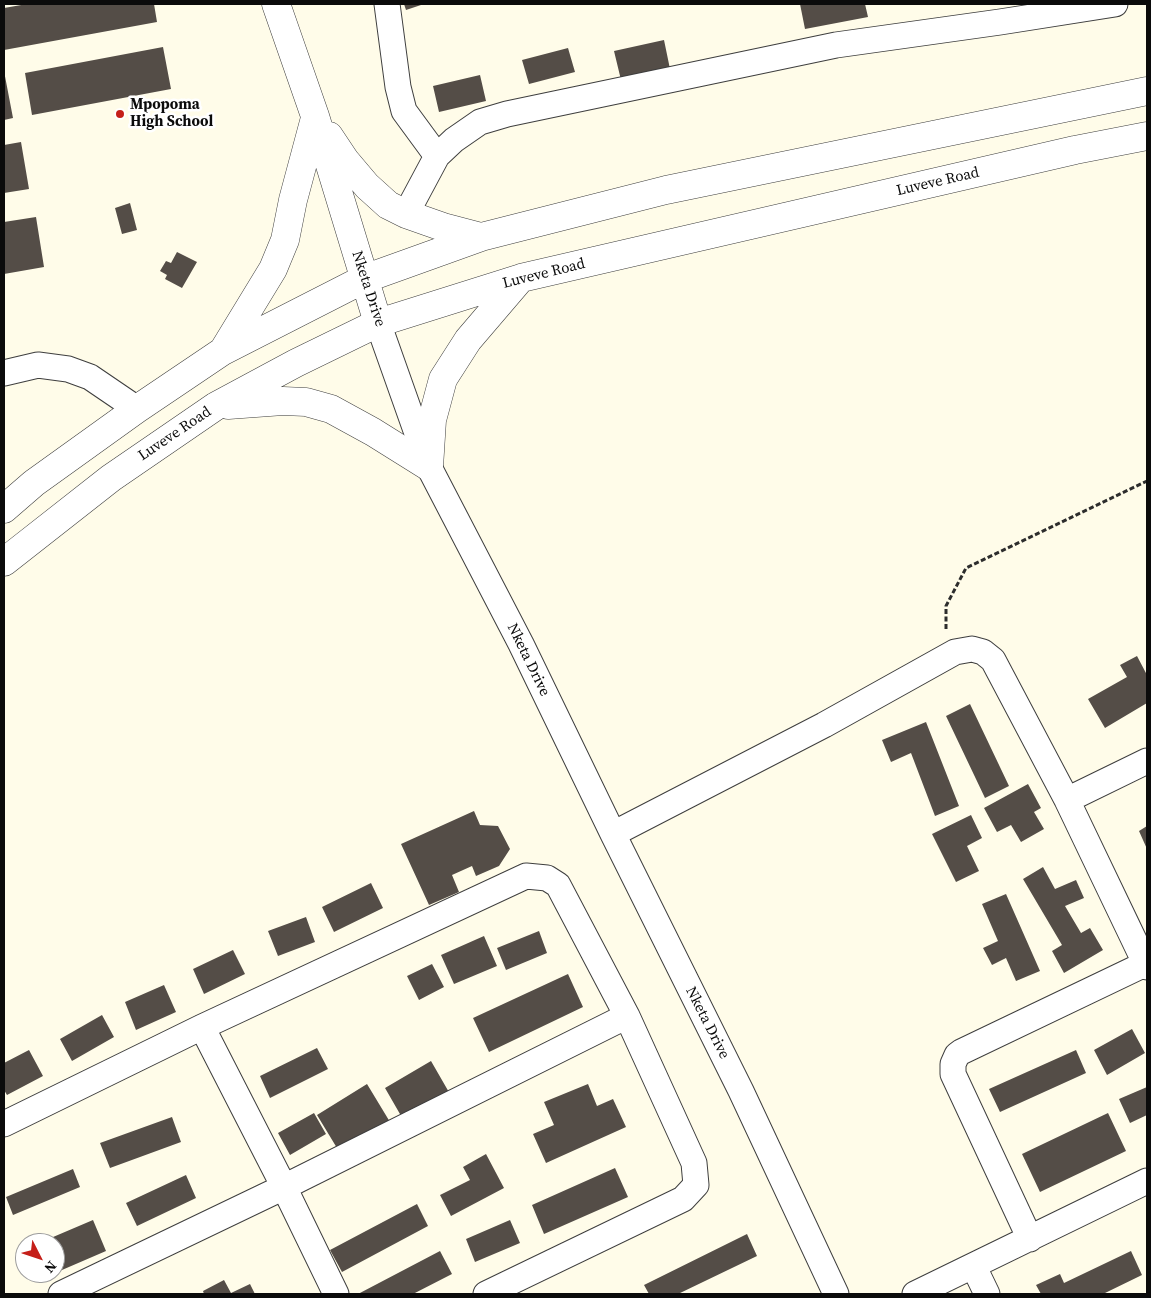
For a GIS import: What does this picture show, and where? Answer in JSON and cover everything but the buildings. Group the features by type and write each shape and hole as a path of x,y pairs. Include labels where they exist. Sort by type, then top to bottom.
{"street":[{"name":"Nketa Drive","path":"276,4 315,116 378,323 429,467 521,644 741,1091 836,1294"},
{"path":"387,4 398,87 404,111 437,156"},
{"path":"406,214 437,156 454,140 480,122 507,114 836,44 1115,4"},
{"path":"4,509 34,483 137,409 223,351 364,279 481,237 666,190 1147,91"},
{"path":"315,116 344,160 388,206 443,227 481,237"},
{"path":"223,351 274,269 285,240 293,200 315,116"},
{"name":"Luveve Road","path":"4,562 111,478 216,406 296,363 378,323 522,278 1075,150 1147,136"},
{"path":"216,406 283,400 306,402 348,418 429,467 432,420 443,379 468,340 522,278"},
{"path":"4,373 38,365 68,369 90,378 137,409"},
{"path":"613,834 824,725 955,652 972,649 983,652 993,660 1067,800 1147,965 961,1052 957,1056 953,1074 1030,1239"},
{"path":"1067,800 1147,761"},
{"path":"4,1124 202,1027 526,876 547,878 558,885 628,1016 694,1163 696,1186 683,1200 486,1294"},
{"path":"60,1294 284,1187 628,1016"},
{"path":"202,1027 284,1187 336,1294"},
{"path":"915,1294 974,1267 1147,1181"},
{"path":"974,1267 987,1294"}],"path":[{"path":"945,657 946,606 966,568 1147,481"}],"place":[{"name":"Mpopoma High School","path":"120,114"}]}
